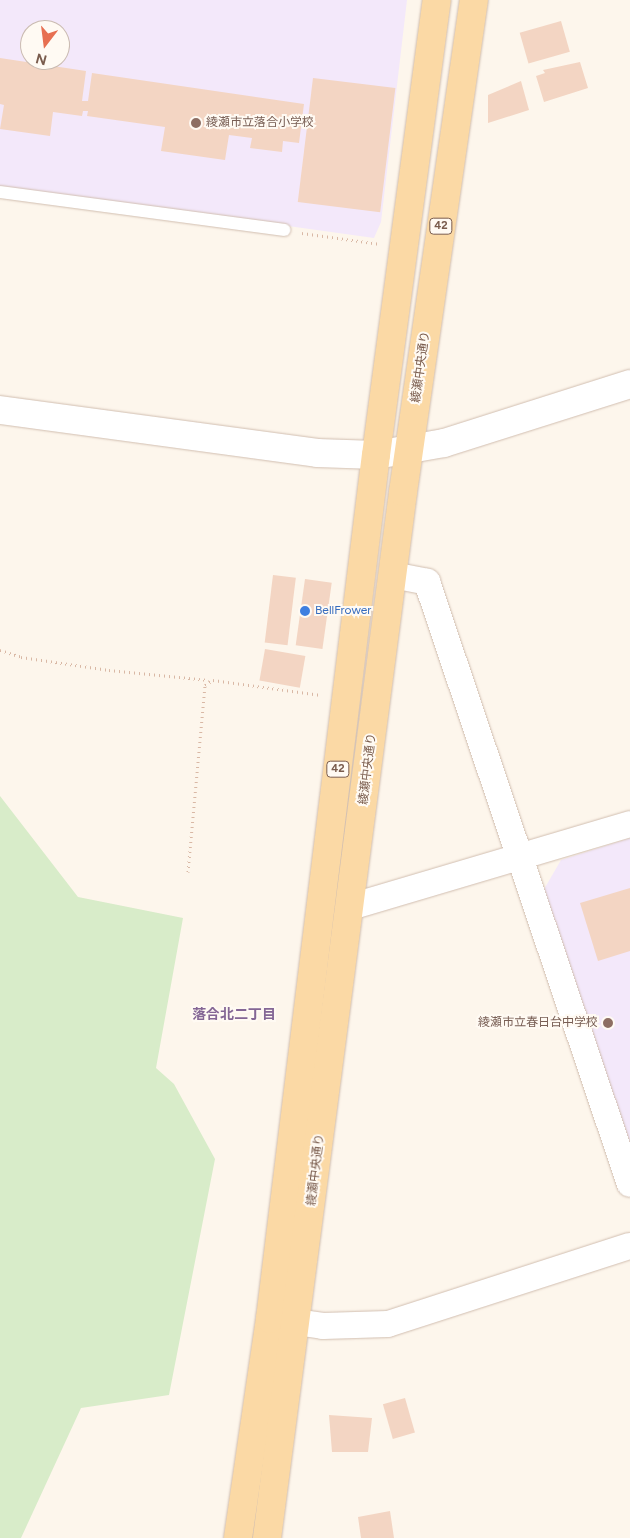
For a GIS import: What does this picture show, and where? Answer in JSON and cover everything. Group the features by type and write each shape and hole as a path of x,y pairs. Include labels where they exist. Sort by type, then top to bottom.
{"main road":[{"name":"42","path":"238,1538 270,1319 376,454 437,0"},
{"name":"綾瀬中央通り","path":"267,1538 392,575 474,0"}],"street":[{"path":"0,410 317,453 376,454 409,451 630,384"},
{"path":"392,575 427,582 517,858 630,1184"},
{"path":"350,907 630,824"},
{"path":"296,1322 323,1326 388,1324 630,1246"}],"lane":[{"path":"0,192 284,230"}],"path":[{"path":"284,230 384,244"},
{"path":"0,650 21,657 110,670 318,694"},
{"path":"188,872 200,726 209,680"}],"shaded area":[{"name":"綾瀬市立落合小学校","path":"0,0 407,0 381,222 374,238 0,186"},
{"name":"綾瀬市立春日台中学校","path":"630,838 630,1154 543,891 561,860"}],"green space":[{"path":"0,796 78,897 183,918 156,1068 174,1084 215,1159 169,1395 81,1408 21,1538 0,1538"}],"building":[{"path":"561,21 570,52 528,64 520,33"},
{"path":"0,58 20,61 20,70 70,69 86,71 82,101 88,101 92,73 304,104 299,143 283,141 282,152 250,148 252,138 229,135 225,160 161,151 165,127 87,116 88,111 83,111 82,116 53,112 50,136 0,129 4,105 0,104"},
{"path":"580,62 588,88 544,102 536,76 545,73 543,70"},
{"path":"313,78 395,88 380,212 298,202"},
{"path":"521,81 529,110 488,123 488,95"},
{"path":"273,575 296,578 288,645 265,642"},
{"path":"305,579 332,583 322,649 296,645"},
{"path":"265,649 305,656 300,688 259,681"},
{"path":"630,888 630,951 598,961 580,903"},
{"path":"405,1398 415,1433 393,1439 383,1404"},
{"path":"329,1415 372,1418 368,1452 332,1452"},
{"path":"390,1511 394,1538 361,1538 358,1517"}],"place":[{"name":"綾瀬市立落合小学校","path":"196,123"},
{"name":"BellFrower","path":"305,611"},
{"name":"綾瀬市立春日台中学校","path":"608,1023"}],"district":[{"name":"落合北二丁目","path":"234,1015"}]}
